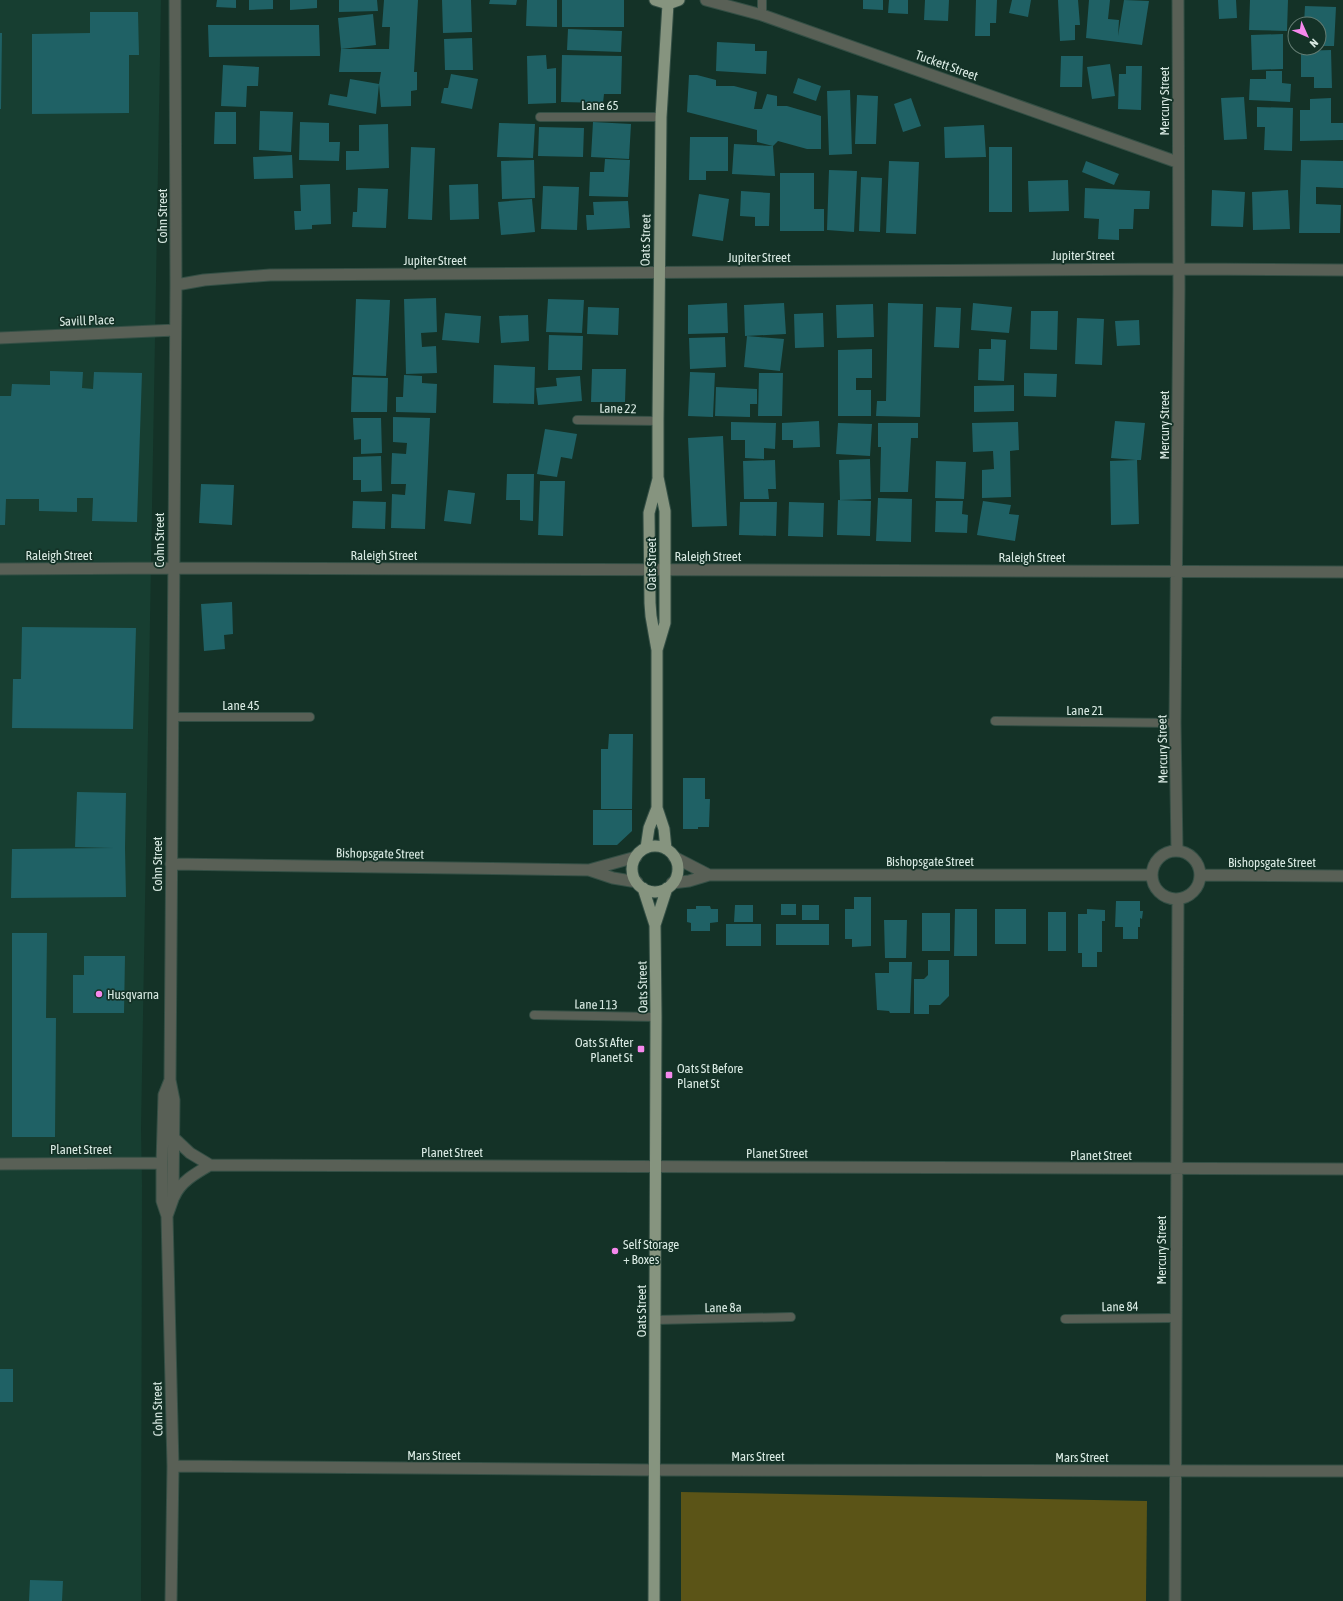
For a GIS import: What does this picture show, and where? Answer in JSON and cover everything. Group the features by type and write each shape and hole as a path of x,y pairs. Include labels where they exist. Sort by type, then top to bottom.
{"main road":[{"path":"655,0 668,4 679,0"},
{"name":"Oats Street","path":"657,650 665,623 665,511 658,477 658,421 661,117 668,4"},
{"name":"Oats Street","path":"658,477 649,513 651,616 657,650 657,808 670,853"},
{"name":"Oats Street","path":"646,848 649,828 657,808"},
{"path":"653,846 670,853 678,870 670,886 653,892 640,885 632,870 636,857 646,848 653,846"},
{"name":"Oats Street","path":"640,885 655,925 656,1167 653,1470 654,1601"},
{"name":"Oats Street","path":"655,925 670,886"}],"street":[{"name":"Cohn Street","path":"167,1216 173,1200 174,1100 170,1080 174,330 176,285 175,0"},
{"name":"Tuckett Street","path":"706,0 762,15 1178,162"},
{"name":"Mercury Street","path":"1177,850 1175,723 1178,572 1178,0"},
{"name":"Jupiter Street","path":"176,285 218,278 270,275 1179,269 1343,270"},
{"name":"Savill Place","path":"0,338 174,330"},
{"name":"Raleigh Street","path":"0,569 173,568 1343,572"},
{"path":"1177,850 1184,852 1196,861 1200,875 1196,888 1185,897 1178,899 1170,898 1160,893 1153,883 1151,876 1156,860 1169,851 1177,850"},
{"name":"Bishopsgate Street","path":"670,853 709,875"},
{"name":"Bishopsgate Street","path":"171,864 589,870 636,857"},
{"name":"Bishopsgate Street","path":"589,870 640,885"},
{"name":"Bishopsgate Street","path":"670,886 709,875 1151,876"},
{"name":"Bishopsgate Street","path":"1200,875 1343,876"},
{"name":"Mercury Street","path":"1175,1601 1175,1318 1178,899"},
{"name":"Cohn Street","path":"170,1080 164,1095 162,1201 167,1216 173,1466 171,1601"},
{"path":"173,1138 190,1153 210,1165 193,1175 180,1187 173,1200"},
{"name":"Planet Street","path":"0,1164 162,1163"},
{"name":"Planet Street","path":"210,1165 1177,1170 1343,1169"},
{"name":"Mars Street","path":"173,1466 653,1470 1343,1471"}],"lane":[{"path":"762,0 762,15"},
{"name":"Lane 65","path":"540,117 661,117"},
{"name":"Lane 22","path":"577,420 658,421"},
{"name":"Lane 45","path":"172,717 310,717"},
{"name":"Lane 21","path":"995,721 1175,723"},
{"name":"Lane 113","path":"534,1015 656,1017"},
{"name":"Lane 8a","path":"655,1320 791,1317"},
{"name":"Lane 84","path":"1065,1319 1175,1318"}],"shaded area":[{"path":"0,0 161,0 141,1129 141,1601 0,1601"},
{"path":"681,1492 1147,1501 1146,1601 681,1601"}],"building":[{"path":"217,0 236,0 236,8 216,7"},
{"path":"249,0 273,0 273,9 249,10"},
{"path":"290,0 317,0 317,8 290,10"},
{"path":"339,0 377,0 378,11 339,12"},
{"path":"384,0 418,0 414,72 417,72 417,90 411,91 411,106 381,107 379,84 381,72 339,72 341,49 389,49 390,27 382,27"},
{"path":"442,0 471,0 472,32 443,33"},
{"path":"490,0 517,0 516,5 489,4"},
{"path":"527,0 557,0 557,27 526,26"},
{"path":"562,0 624,0 624,27 562,27"},
{"path":"863,0 883,0 883,10 863,9"},
{"path":"889,0 908,0 908,14 888,13"},
{"path":"925,0 949,0 948,21 924,20"},
{"path":"976,0 997,0 996,23 990,23 990,36 975,36"},
{"path":"1012,0 1031,0 1028,17 1009,13"},
{"path":"1058,0 1078,0 1080,25 1075,25 1075,40 1060,41"},
{"path":"1089,0 1110,0 1108,19 1119,20 1118,36 1124,0 1149,1 1142,45 1086,38"},
{"path":"1218,0 1236,0 1237,18 1219,19"},
{"path":"1250,0 1288,0 1287,31 1249,30"},
{"path":"1305,6 1336,7 1334,46 1327,46 1327,16 1304,16"},
{"path":"90,12 138,12 139,55 129,55 129,113 32,114 32,34 90,33"},
{"path":"373,14 376,45 341,49 338,18"},
{"path":"208,25 319,25 320,56 209,57"},
{"path":"568,29 622,31 621,52 567,50"},
{"path":"0,33 2,33 1,109 0,109"},
{"path":"1283,34 1283,69 1252,70 1251,35"},
{"path":"472,38 473,70 445,70 444,39"},
{"path":"717,42 755,44 755,51 767,51 766,74 716,71"},
{"path":"1327,50 1331,50 1332,88 1314,88 1314,77 1301,77 1301,56 1327,56"},
{"path":"546,55 547,69 556,68 556,103 528,104 527,56"},
{"path":"562,55 622,56 621,94 604,94 603,103 561,102"},
{"path":"1061,56 1083,56 1082,87 1060,87"},
{"path":"1110,64 1115,96 1092,99 1087,67"},
{"path":"223,65 259,67 258,86 247,86 246,107 221,106"},
{"path":"1126,66 1142,66 1141,110 1118,109 1119,74 1126,74"},
{"path":"1266,71 1282,71 1282,83 1291,84 1290,102 1249,100 1250,79 1266,79"},
{"path":"451,74 478,79 472,109 441,103 444,88 448,88"},
{"path":"689,75 697,75 716,80 716,86 734,86 757,92 754,109 762,109 767,94 777,96 777,106 787,106 821,116 821,149 807,149 778,141 773,146 757,142 757,130 687,112"},
{"path":"798,78 821,86 816,101 793,93"},
{"path":"350,79 379,84 376,114 328,105 330,94 347,97"},
{"path":"850,90 852,154 829,155 827,91"},
{"path":"857,95 878,96 876,144 855,144"},
{"path":"1244,97 1247,139 1224,140 1221,98"},
{"path":"911,98 921,126 903,132 894,104"},
{"path":"1331,98 1331,123 1343,123 1343,140 1300,141 1300,110 1310,110 1310,99"},
{"path":"1257,107 1293,108 1292,151 1264,150 1265,127 1257,127"},
{"path":"260,111 293,112 291,152 259,150"},
{"path":"215,112 236,112 236,144 214,144"},
{"path":"300,122 329,123 329,142 340,142 339,161 299,160"},
{"path":"593,122 631,124 629,159 591,157"},
{"path":"499,123 535,124 533,158 497,157"},
{"path":"388,124 389,168 346,170 346,151 359,151 359,125"},
{"path":"984,125 986,157 945,158 944,127"},
{"path":"539,127 584,128 583,157 538,156"},
{"path":"690,137 728,137 728,171 706,171 706,180 689,180"},
{"path":"734,144 773,146 775,176 732,174"},
{"path":"411,147 435,148 432,220 408,219"},
{"path":"989,147 1012,147 1012,212 989,212"},
{"path":"292,155 293,178 254,179 253,157"},
{"path":"605,159 630,160 628,197 589,196 590,172 604,172"},
{"path":"534,160 535,198 502,199 501,161"},
{"path":"1301,160 1343,161 1343,188 1316,187 1316,204 1341,205 1340,233 1299,233"},
{"path":"889,161 919,162 916,234 886,233"},
{"path":"1086,161 1119,174 1114,185 1082,172"},
{"path":"829,170 857,171 854,232 827,230"},
{"path":"780,173 814,173 814,209 824,209 824,231 780,231"},
{"path":"861,177 882,178 880,232 859,231"},
{"path":"1068,180 1069,211 1029,212 1028,181"},
{"path":"330,184 331,224 312,225 312,229 295,230 294,211 301,211 300,185"},
{"path":"478,184 479,219 450,220 449,185"},
{"path":"543,186 579,187 577,230 541,229"},
{"path":"358,188 388,189 386,228 352,227 353,212 357,212"},
{"path":"1085,188 1150,191 1149,209 1134,209 1133,229 1119,229 1119,240 1098,239 1099,219 1084,218"},
{"path":"1212,190 1245,192 1243,227 1211,226"},
{"path":"1288,190 1290,229 1253,230 1252,192"},
{"path":"741,191 770,193 769,226 755,226 755,217 740,216"},
{"path":"699,194 729,199 723,241 692,236"},
{"path":"532,199 535,232 501,235 498,202"},
{"path":"628,201 630,228 587,230 586,215 594,215 593,202"},
{"path":"436,298 437,332 421,333 422,347 436,346 437,373 406,374 404,299"},
{"path":"356,299 390,300 386,376 353,375"},
{"path":"548,299 584,300 582,333 546,332"},
{"path":"727,303 728,333 688,334 688,305"},
{"path":"784,303 786,334 745,336 744,305"},
{"path":"888,303 923,304 920,417 876,416 877,401 886,401"},
{"path":"973,303 1012,307 1009,333 971,330"},
{"path":"873,304 874,337 837,338 836,305"},
{"path":"588,307 619,308 618,335 587,334"},
{"path":"936,307 961,308 959,348 934,347"},
{"path":"1031,311 1058,311 1057,350 1030,349"},
{"path":"445,313 481,316 479,343 442,340"},
{"path":"823,313 824,347 795,348 794,314"},
{"path":"528,315 529,341 501,343 499,316"},
{"path":"1077,318 1104,319 1102,365 1075,364"},
{"path":"1139,320 1140,345 1117,346 1115,321"},
{"path":"549,335 583,336 582,370 548,370"},
{"path":"747,336 784,339 780,371 744,367"},
{"path":"725,337 726,367 690,369 689,338"},
{"path":"991,339 1006,340 1004,381 978,380 979,349 991,349"},
{"path":"872,349 872,378 856,378 856,390 871,390 871,416 838,416 838,350"},
{"path":"494,365 535,367 534,404 493,403"},
{"path":"592,369 626,369 625,402 591,402"},
{"path":"50,371 83,372 82,388 93,389 94,372 142,373 137,522 92,521 93,498 77,498 77,512 39,511 39,499 6,499 5,525 0,525 0,396 11,396 12,384 50,385"},
{"path":"690,372 715,373 713,417 688,416"},
{"path":"759,373 783,373 782,416 758,416"},
{"path":"1024,373 1057,374 1056,397 1024,396"},
{"path":"404,375 422,376 422,383 437,384 436,413 396,412 396,397 403,397"},
{"path":"580,376 582,401 538,405 536,388 557,386 556,378"},
{"path":"352,377 388,378 387,412 351,412"},
{"path":"1014,385 1014,411 974,412 974,386"},
{"path":"716,387 757,389 757,404 750,404 750,417 715,416"},
{"path":"393,417 430,418 425,529 391,528 392,494 405,495 406,484 391,484 392,453 406,454 407,443 393,442"},
{"path":"353,418 381,418 382,453 361,454 361,439 354,440"},
{"path":"819,421 820,447 793,448 793,440 782,440 782,423"},
{"path":"1115,421 1145,423 1141,460 1137,460 1139,524 1111,525 1110,461 1136,460 1111,458"},
{"path":"731,422 776,423 775,449 764,448 764,459 745,458 745,440 731,440"},
{"path":"1018,422 1019,450 1010,451 1011,497 982,498 982,470 994,469 993,451 973,452 972,423"},
{"path":"838,423 872,424 870,456 836,454"},
{"path":"878,423 918,423 918,438 911,438 908,492 880,492 881,447 878,447"},
{"path":"545,429 577,434 572,459 561,457 557,477 537,474"},
{"path":"723,436 727,526 692,527 688,438"},
{"path":"381,456 382,491 361,492 361,480 353,480 353,457"},
{"path":"870,459 871,499 840,500 839,460"},
{"path":"775,460 776,489 768,489 769,499 744,499 743,461"},
{"path":"936,461 966,462 964,499 935,498"},
{"path":"507,474 534,474 533,521 520,520 520,500 506,500"},
{"path":"540,481 565,481 563,536 538,535"},
{"path":"201,484 234,485 232,525 199,523"},
{"path":"448,490 475,493 471,524 444,521"},
{"path":"878,498 912,499 911,542 876,541"},
{"path":"838,500 871,501 870,536 837,535"},
{"path":"353,501 386,502 385,529 352,528"},
{"path":"936,501 963,501 962,514 968,515 967,533 935,532"},
{"path":"983,501 1011,505 1009,514 1019,515 1015,541 977,535"},
{"path":"740,502 777,502 776,536 739,535"},
{"path":"789,502 824,503 823,537 788,536"},
{"path":"232,602 233,634 224,635 225,649 204,651 201,604"},
{"path":"22,627 136,628 133,729 12,728 13,679 21,679"},
{"path":"609,734 633,734 632,809 601,809 601,749 608,749"},
{"path":"683,778 705,778 705,799 710,799 709,827 683,829"},
{"path":"77,792 126,793 126,897 11,898 12,849 113,848 75,847"},
{"path":"593,810 632,810 632,831 617,845 593,845"},
{"path":"854,897 871,897 871,946 852,947 852,939 845,939 845,909 854,909"},
{"path":"1116,901 1140,901 1140,911 1143,911 1142,919 1140,918 1140,927 1138,927 1138,939 1123,939 1123,927 1115,927"},
{"path":"781,904 796,904 796,915 781,915"},
{"path":"735,905 753,905 753,922 734,922"},
{"path":"802,905 819,905 819,920 802,920"},
{"path":"696,906 710,906 711,909 718,909 718,922 710,923 710,931 691,931 691,923 687,922 687,909 696,909"},
{"path":"955,909 977,909 977,956 954,956"},
{"path":"995,909 1026,909 1026,944 995,944"},
{"path":"1087,909 1105,910 1105,921 1102,921 1102,952 1097,952 1097,967 1082,967 1082,953 1078,953 1078,914 1087,914"},
{"path":"1048,912 1066,912 1066,951 1048,951"},
{"path":"922,913 950,913 950,951 922,951"},
{"path":"884,920 907,920 906,958 885,958"},
{"path":"726,924 761,924 761,946 726,946"},
{"path":"776,924 829,924 829,945 776,945"},
{"path":"12,933 47,933 46,1018 56,1018 55,1137 12,1137"},
{"name":"Husqvarna","path":"84,956 125,956 124,1013 73,1013 73,975 84,975"},
{"path":"928,960 949,960 949,996 940,1005 929,1005 929,1014 914,1014 914,979 924,979 928,975"},
{"path":"889,962 912,962 910,1013 890,1013 889,1011 877,1010 875,973 889,973"},
{"path":"0,1369 13,1369 13,1402 0,1402"},
{"path":"30,1580 63,1581 62,1601 29,1601"}],"place":[{"name":"Husqvarna","path":"99,994"},
{"name":"Oats St After Planet St","path":"641,1049"},
{"name":"Oats St Before Planet St","path":"669,1075"},
{"name":"Self Storage + Boxes","path":"615,1251"}]}
